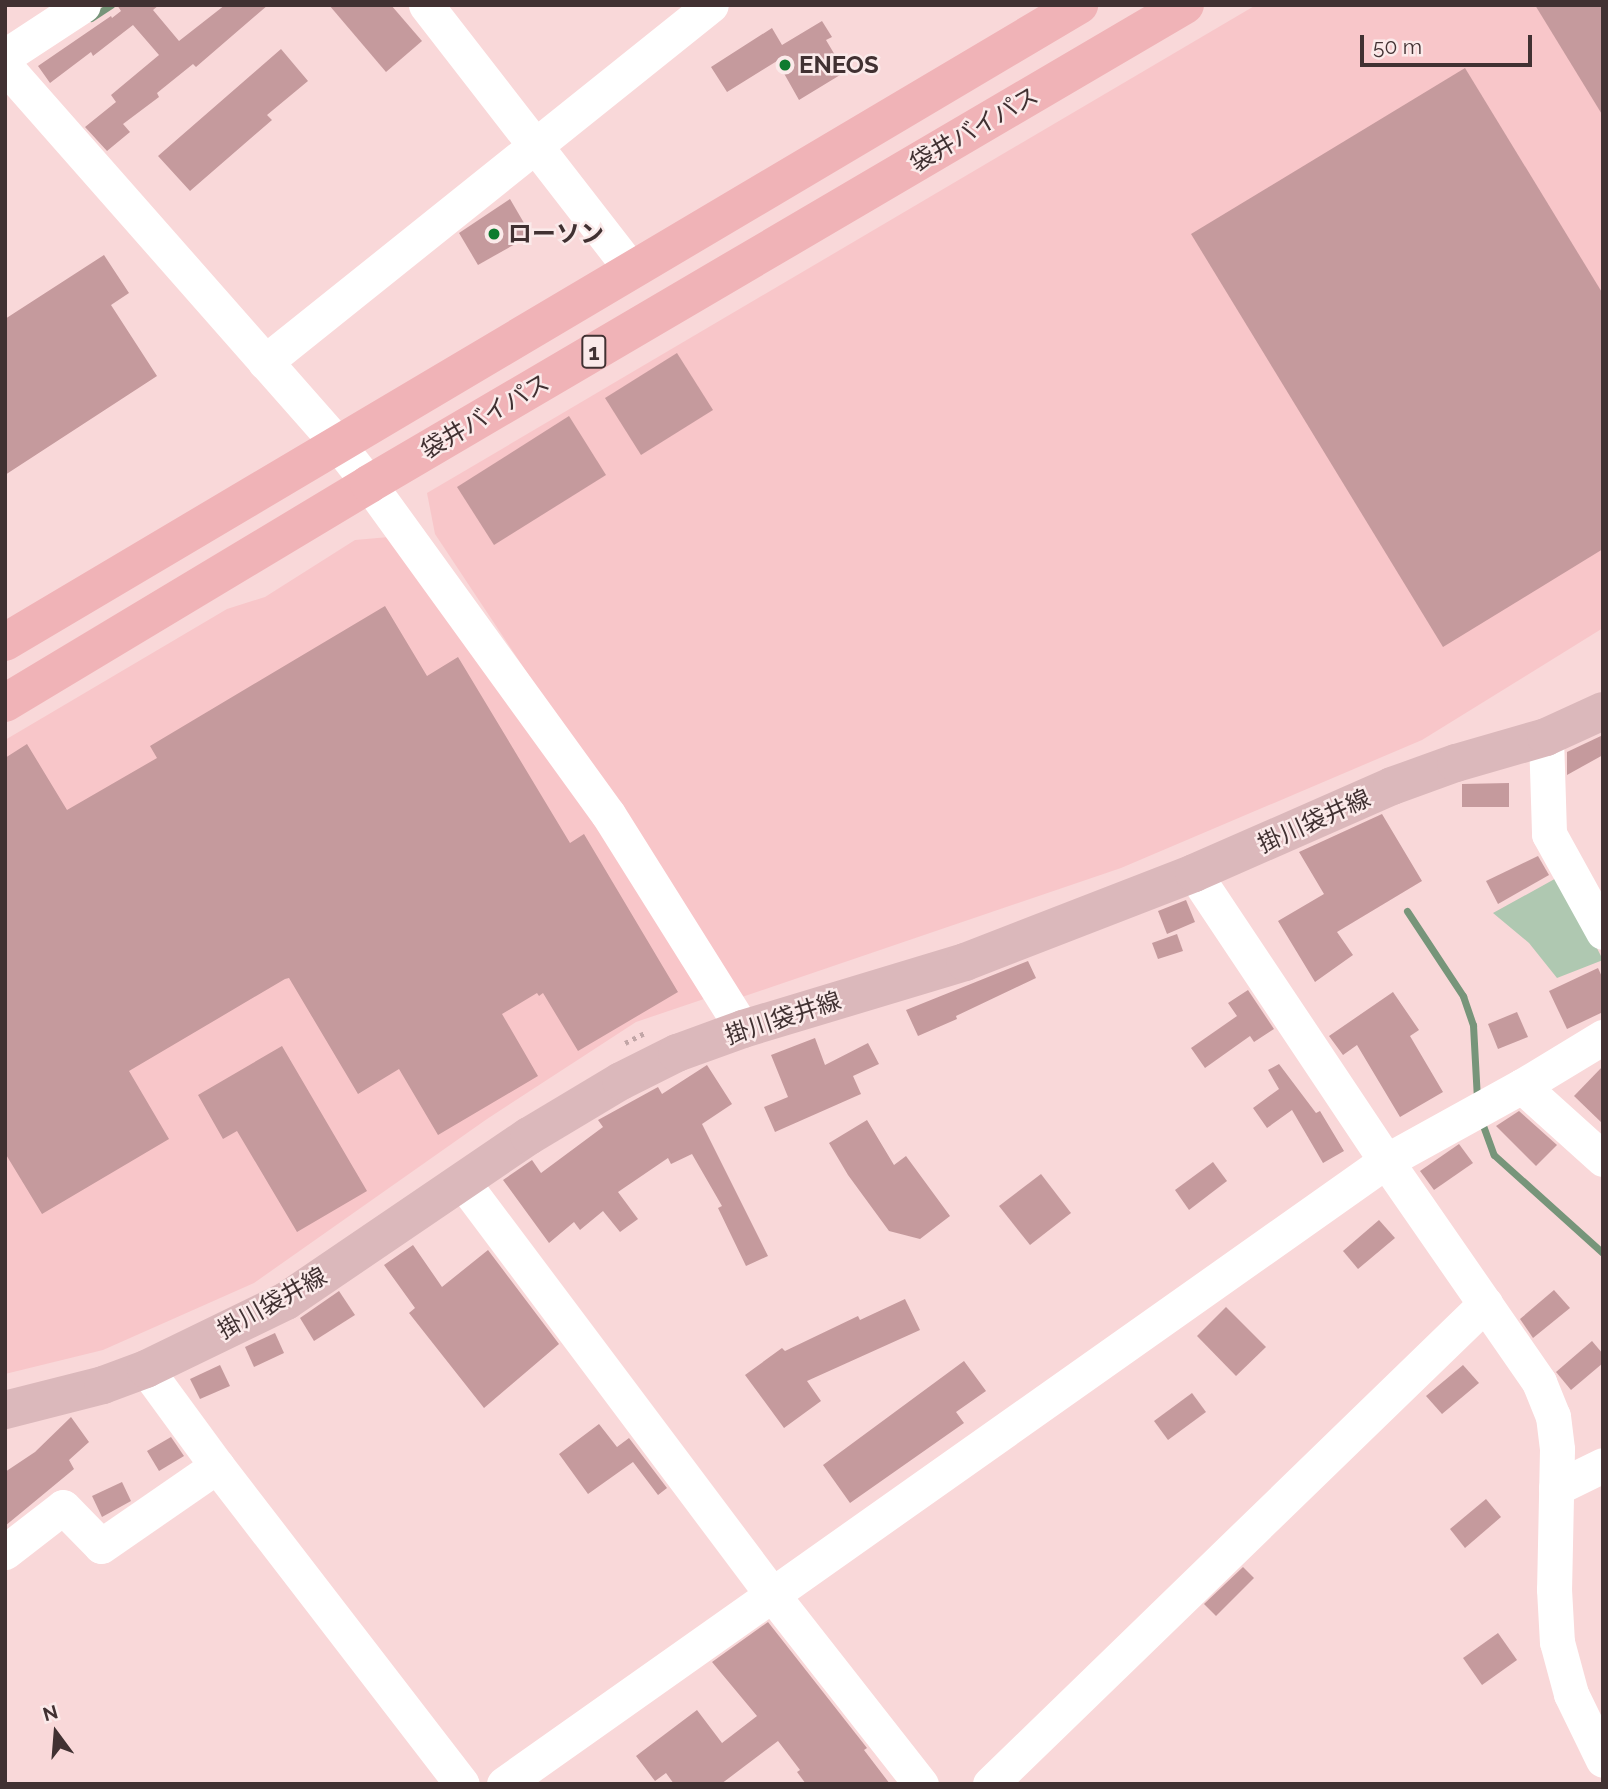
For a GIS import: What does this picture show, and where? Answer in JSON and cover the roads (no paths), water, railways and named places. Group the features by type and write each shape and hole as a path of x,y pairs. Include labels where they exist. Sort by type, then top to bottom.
{"highway":[{"name":"1","path":"5,642 1079,5"},
{"name":"袋井バイパス","path":"5,703 369,484 1185,5"}],"main road":[{"name":"掛川袋井線","path":"5,1410 103,1385 146,1369 286,1301 462,1181 621,1081 677,1053 743,1029 965,962 1194,873 1392,786 1456,763 1546,737 1603,711"}],"street":[{"path":"5,56 83,5"},
{"path":"426,5 631,269"},
{"path":"265,362 711,5"},
{"path":"5,66 337,443 369,484 608,814 743,1029"},
{"path":"1546,737 1549,834 1603,932"},
{"path":"1194,873 1386,1161 1539,1382 1553,1416 1557,1450 1557,1642 1571,1694 1603,1760"},
{"path":"504,1784 1386,1161 1522,1086 1603,1037"},
{"path":"1522,1086 1603,1158"},
{"path":"462,1181 634,1405 771,1593 921,1784"},
{"path":"990,1784 1485,1304"},
{"path":"146,1369 217,1466 462,1784"},
{"path":"1556,1488 1603,1465"},
{"path":"5,1552 63,1507 101,1546 217,1466"},
{"path":"1587,1784 1603,1773"}],"waterway":[{"path":"91,18 111,5"},
{"path":"1407,911 1463,996 1473,1025 1477,1098"},
{"path":"1481,1120 1494,1155 1603,1253"}],"place":[{"name":"ENEOS","path":"785,65"},
{"name":"ローソン","path":"494,234"}]}
